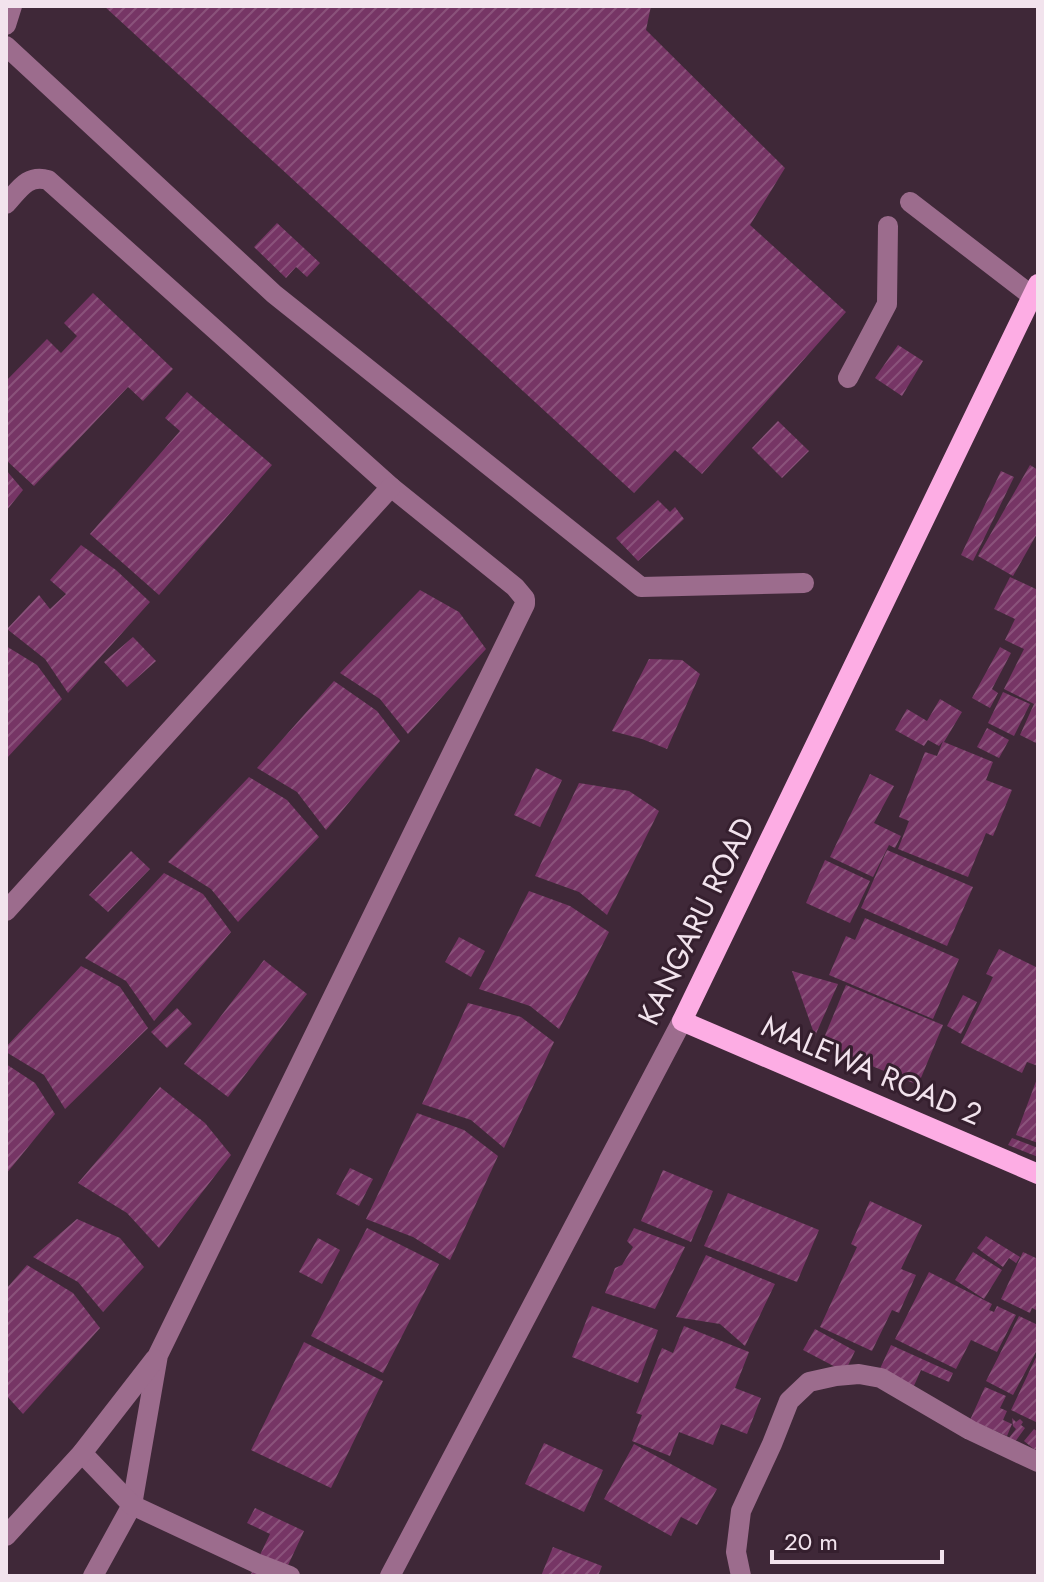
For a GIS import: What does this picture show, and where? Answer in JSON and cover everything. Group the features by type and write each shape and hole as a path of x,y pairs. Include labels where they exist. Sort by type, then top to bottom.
{"main road":[{"name":"KANGARU ROAD","path":"682,1021 1035,290"},
{"name":"MALEWA ROAD 2","path":"682,1021 1038,1174"}],"street":[{"path":"6,25 12,6"},
{"path":"6,46 274,294 641,587 804,583"},
{"path":"6,204 27,180 38,177 48,180 391,487 515,587 525,599 158,1355 82,1453 6,1536"},
{"path":"910,202 1035,290"},
{"path":"848,378 887,304 888,226"},
{"path":"6,911 391,487"},
{"name":"KANGARU ROAD","path":"390,1576 682,1021"},
{"path":"93,1576 132,1505 158,1355"},
{"path":"741,1576 736,1552 741,1511 789,1401 809,1382 859,1374 881,1378 970,1430 1038,1462"},
{"path":"82,1453 132,1505 290,1576"}],"building":[{"path":"104,6 651,6 646,30 785,168 750,225 846,312 702,474 675,450 634,493"},
{"path":"277,223 320,263 307,277 296,267 286,278 254,247"},
{"path":"93,293 173,369 143,401 128,387 34,486 6,460 6,381 47,339 61,353 77,336 64,323"},
{"path":"898,345 923,361 902,396 875,378"},
{"path":"187,392 272,465 159,595 90,534 180,431 165,418"},
{"path":"778,421 809,451 782,478 752,448"},
{"path":"1030,465 1038,470 1038,532 1013,576 978,556"},
{"path":"6,470 23,490 6,511"},
{"path":"1001,471 1014,477 973,561 961,555"},
{"path":"658,500 670,512 675,507 684,519 638,561 616,538"},
{"path":"81,545 116,570 150,602 68,693 45,659 7,629 39,595 50,609 66,594 50,580"},
{"path":"1010,577 1038,590 1038,744 1020,735 1034,704 1004,689 1024,649 1005,640 1015,619 994,609"},
{"path":"420,590 459,612 486,649 408,734 380,699 340,673"},
{"path":"133,637 156,661 127,687 104,662"},
{"path":"6,646 37,665 62,699 6,759"},
{"path":"1000,647 1011,653 992,689 998,693 990,708 972,698"},
{"path":"649,659 682,660 700,674 667,749 612,731"},
{"path":"334,681 377,711 400,741 326,830 297,792 257,768"},
{"path":"1003,692 1030,704 1014,736 988,723"},
{"path":"940,699 962,712 944,742 993,762 986,780 1012,790 993,836 986,833 968,877 898,849 909,821 899,817 925,752 937,756 943,741 939,746 928,740 924,746 895,730 907,709 927,721"},
{"path":"987,728 1009,740 999,758 977,747"},
{"path":"536,768 562,780 540,827 514,815"},
{"path":"870,774 894,786 874,823 901,836 895,848 889,845 873,877 830,857"},
{"path":"249,777 287,800 319,837 238,922 211,889 168,862"},
{"path":"579,783 629,791 659,811 607,915 579,892 535,876"},
{"path":"887,850 973,887 947,946 861,908"},
{"path":"131,851 150,869 108,912 89,895"},
{"path":"825,860 870,881 850,923 806,903"},
{"path":"164,873 203,894 231,932 154,1021 126,981 85,958"},
{"path":"529,891 570,906 609,932 559,1029 530,1006 479,989"},
{"path":"865,918 959,959 933,1019 829,975 846,936 855,940"},
{"path":"459,937 485,951 471,977 445,962"},
{"path":"999,949 1038,968 1038,1066 1027,1062 1022,1073 961,1043 993,977 986,974"},
{"path":"264,960 307,994 228,1097 184,1064"},
{"path":"81,966 120,987 148,1028 65,1109 44,1075 6,1052 6,1047"},
{"path":"792,971 838,984 815,1036"},
{"path":"846,985 943,1025 918,1085 821,1045"},
{"path":"963,995 977,1002 961,1034 947,1026"},
{"path":"468,1003 521,1017 554,1042 504,1148 471,1120 422,1104"},
{"path":"177,1008 192,1024 167,1048 151,1032"},
{"path":"6,1064 35,1083 55,1114 6,1174"},
{"path":"1038,1076 1038,1143 1016,1135"},
{"path":"160,1087 205,1123 231,1155 159,1248 127,1213 78,1183"},
{"path":"417,1113 464,1130 498,1156 450,1260 413,1237 366,1219"},
{"path":"1012,1138 1038,1148 1038,1157 1008,1145"},
{"path":"350,1168 373,1179 359,1206 336,1194"},
{"path":"663,1170 713,1191 691,1242 641,1221"},
{"path":"728,1193 819,1230 797,1282 704,1246"},
{"path":"870,1201 922,1225 901,1269 916,1275 899,1313 892,1310 872,1351 820,1327 857,1247 851,1244"},
{"path":"77,1219 120,1238 144,1267 103,1312 78,1282 33,1257"},
{"path":"367,1228 439,1264 383,1373 311,1336"},
{"path":"634,1228 685,1247 655,1309 605,1293 615,1268 622,1265 633,1247 627,1241"},
{"path":"986,1236 1020,1257 1016,1263 1009,1258 1003,1267 977,1248"},
{"path":"318,1238 340,1250 322,1284 299,1272"},
{"path":"973,1252 1002,1270 984,1299 955,1280"},
{"path":"1023,1252 1038,1259 1038,1311 1032,1308 1030,1313 1001,1299"},
{"path":"706,1255 775,1284 745,1346 720,1324 676,1317"},
{"path":"27,1265 73,1293 100,1328 23,1414 6,1395 6,1289"},
{"path":"929,1272 992,1304 989,1310 994,1312 997,1306 1016,1315 997,1352 971,1340 956,1369 895,1339"},
{"path":"592,1306 658,1330 638,1383 572,1357"},
{"path":"1019,1316 1038,1325 1038,1353 1013,1395 986,1381"},
{"path":"684,1326 749,1352 735,1388 761,1398 747,1434 721,1424 713,1445 679,1432 670,1456 632,1441 642,1415 636,1413 662,1348 673,1353"},
{"path":"815,1329 855,1351 845,1372 803,1350"},
{"path":"304,1342 383,1381 331,1488 251,1450"},
{"path":"891,1345 953,1373 949,1382 921,1370 913,1388 878,1373"},
{"path":"1038,1353 1038,1423 1011,1410"},
{"path":"985,1387 1006,1396 1000,1408 1007,1411 1003,1420 1012,1424 1007,1436 970,1420"},
{"path":"1012,1418 1016,1422 1020,1419 1025,1428 1015,1442 1009,1438 1016,1429"},
{"path":"1034,1429 1038,1432 1035,1450 1024,1441"},
{"path":"544,1443 603,1470 584,1512 525,1484"},
{"path":"634,1444 717,1489 697,1525 681,1517 671,1536 604,1499"},
{"path":"255,1508 304,1531 283,1576 250,1576 270,1534 247,1523"},
{"path":"553,1547 602,1566 598,1576 541,1576"}]}
